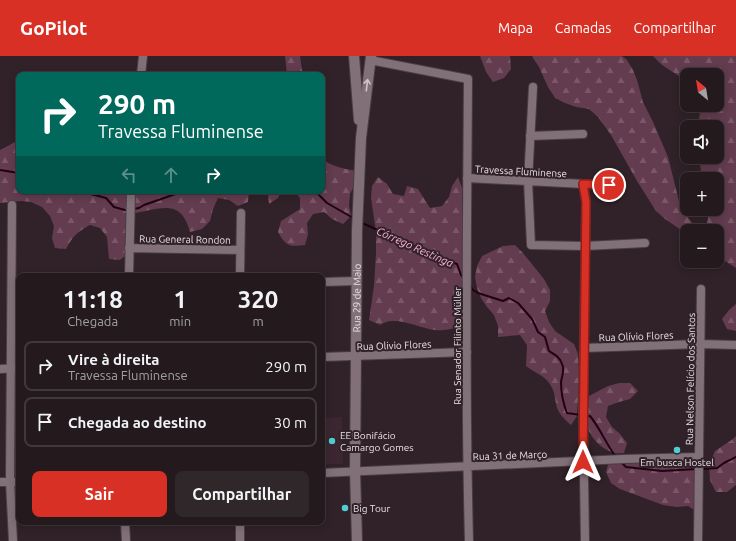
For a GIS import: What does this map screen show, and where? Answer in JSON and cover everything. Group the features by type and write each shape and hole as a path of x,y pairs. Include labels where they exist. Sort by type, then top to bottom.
{"main road":[{"path":"354,56 361,138"},
{"name":"Rua 29 de Maio","path":"357,541 355,471 357,231 361,138 370,58"}],"street":[{"path":"141,72 143,56"},
{"name":"Rua Senador Filinto Müller","path":"370,58 468,79 466,287 469,541"},
{"path":"533,87 528,181 531,245 585,246 645,243"},
{"path":"530,136 583,134"},
{"name":"Travessa Fluminense","path":"467,178 622,186"},
{"path":"583,184 586,202 583,410 585,541"},
{"path":"128,273 131,194"},
{"path":"12,205 15,368 10,482 13,541"},
{"path":"240,273 241,212"},
{"name":"Rua General Rondon","path":"129,248 240,250"},
{"path":"325,282 356,281"},
{"name":"Rua Nelson Felício dos Santos","path":"698,541 701,289"},
{"name":"Rua Olívio Flores","path":"584,348 700,344 736,345"},
{"name":"Rua Olivio Flores","path":"325,357 467,352"},
{"path":"0,369 15,368"},
{"name":"Rua 31 de Março","path":"325,473 624,459 698,461"},
{"path":"0,482 16,482"},
{"path":"125,525 126,541"},
{"path":"240,525 240,541"}],"shaded area":[{"name":"EE Bonifácio Camargo Gomes","path":"342,417 343,464 325,464 325,418"}],"green space":[{"path":"285,56 300,56 303,72 287,72"},
{"path":"480,56 510,56 511,69 504,78 493,82 486,72"},
{"path":"532,56 622,56 627,60 633,70 643,102 668,157 680,205 680,216 687,216 693,224 680,224 680,229 656,211 611,135 598,117 589,109 576,107 555,98"},
{"path":"653,56 736,56 736,268 724,260 724,224 707,224 708,216 724,216 724,172 701,172 700,164 724,164 724,120 699,120 700,112 724,112 724,68 680,68 680,77 662,65"},
{"path":"16,142 16,194 128,194 125,256 120,260 109,259 107,237 100,228 90,225 76,235 66,249 55,248 52,238 54,226 50,216 42,207 31,202 21,201 0,203 0,150"},
{"path":"325,161 335,166 358,171 355,184 350,194 349,205 351,216 343,224 332,219 324,212 313,214 307,223 308,234 305,245 295,246 286,243 278,232 281,221 300,209 300,198 297,194 325,194"},
{"path":"378,177 387,184 393,194 404,196 407,186 418,189 430,208 442,206 449,197 452,186 458,177 462,188 464,234 462,282 464,317 459,327 447,330 438,330 397,321 389,321 380,325 369,320 374,286 376,253 376,232 371,198 372,186"},
{"path":"135,194 249,194 248,202 238,206 229,200 218,198 210,221 202,229 190,232 186,221 181,214 175,210 161,208 135,213 133,203"},
{"path":"268,194 280,194 278,198 269,204"},
{"path":"515,245 544,279 550,290 550,301 545,311 549,322 555,331 574,344 578,354 579,376 577,416 571,425 558,411 553,391 549,383 543,377 526,366 527,345 520,335 498,337 498,326 494,315 481,298 477,288 475,277 477,266 482,256 503,246"},
{"path":"736,304 736,331 727,329 722,319"},
{"path":"619,383 630,383 638,391 630,399 608,406 606,417 612,427 627,443 624,453 613,453 598,444 589,431 589,396 608,386"},
{"path":"736,436 736,485 727,492 716,492 710,480 709,465 715,451"},
{"path":"683,460 694,463 697,474 696,511 688,506 677,507 663,505 620,489 611,483 606,472 609,461"}],"waterway":[{"name":"Córrego Restinga","path":"0,170 16,173"},
{"name":"Córrego Restinga","path":"91,194 106,198 114,207 129,210"},
{"name":"Córrego Restinga","path":"133,209 175,194"},
{"name":"Córrego Restinga","path":"318,194 327,203 355,219"},
{"name":"Córrego Restinga","path":"360,222 457,264 461,275 464,278"},
{"name":"Córrego Restinga","path":"470,286 478,293 503,301 509,298 518,303 532,319 538,332 545,337 549,351 558,358 563,366 561,390 567,413 581,415"},
{"name":"Córrego Restinga","path":"585,416 590,416 594,421 616,457"},
{"name":"Córrego Restinga","path":"702,469 717,468 736,457"},
{"name":"Córrego Restinga","path":"621,462 626,467 662,471 697,469"}],"place":[{"name":"EE Bonifácio Camargo Gomes","path":"332,441"},
{"name":"Em busca Hostel","path":"677,450"},
{"name":"Big Tour","path":"345,508"}],"route":[{"path":"583,462 586,202 583,184 609,185"}]}
